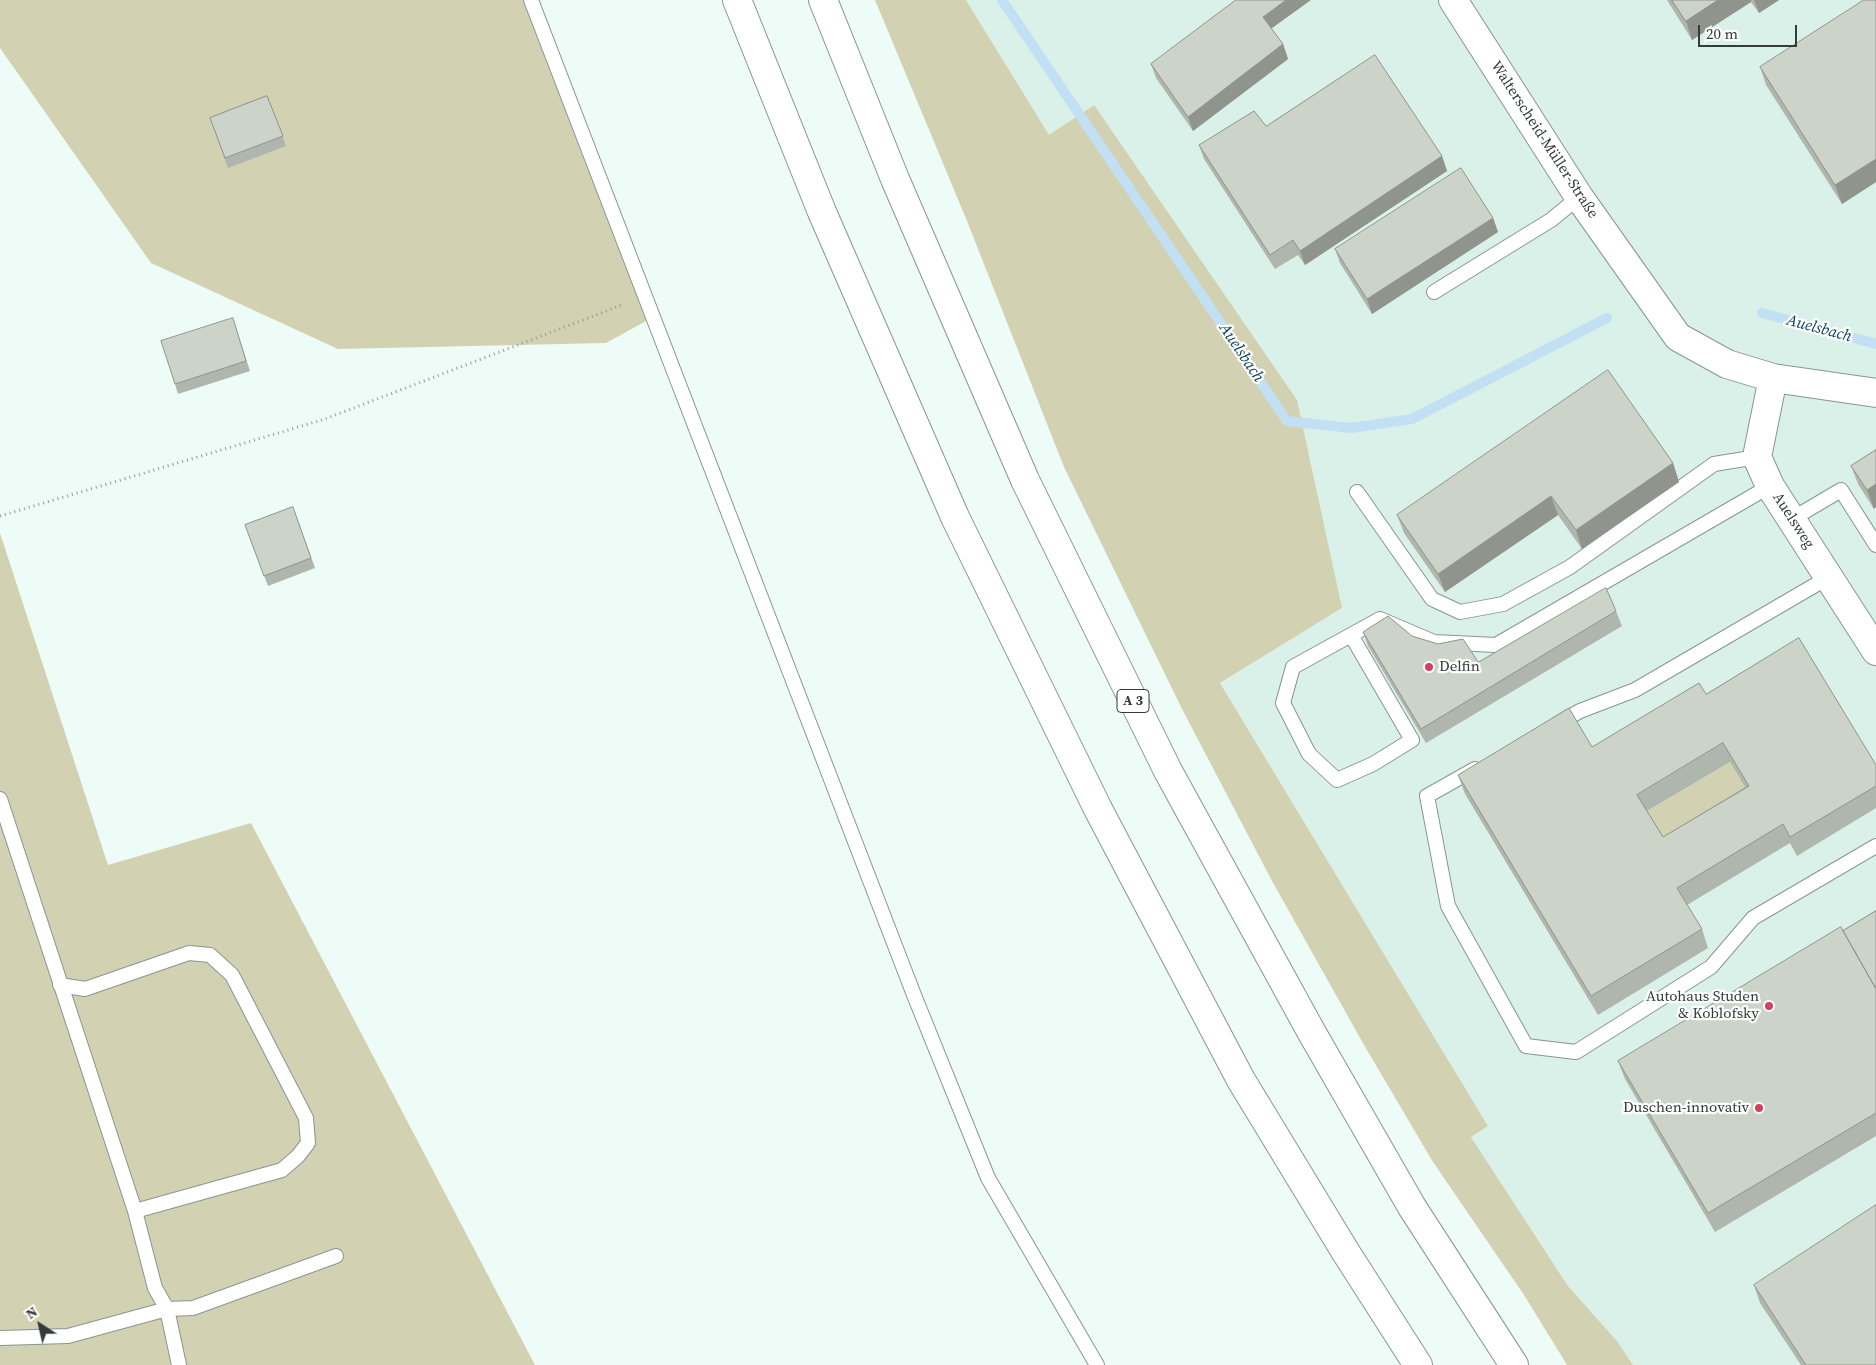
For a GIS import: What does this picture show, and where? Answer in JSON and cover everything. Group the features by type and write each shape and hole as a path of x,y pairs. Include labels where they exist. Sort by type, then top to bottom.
{"main road":[{"path":"738,0 822,212 954,517 1098,809 1241,1080 1418,1365"},
{"name":"A 3","path":"823,0 894,178 1025,480 1168,771 1312,1033 1412,1207 1514,1365"},
{"name":"Walterscheid-Müller-Straße","path":"1453,0 1580,197 1678,337 1727,364 1774,378"},
{"path":"1757,457 1774,378 1876,393"},
{"name":"Auelsweg","path":"1757,457 1770,486 1876,651"}],"lane":[{"path":"531,0 914,996 988,1178 1097,1365"},
{"path":"1434,292 1551,220 1580,197"},
{"path":"1357,492 1432,598 1460,612 1503,604 1570,567 1714,464 1757,457"},
{"path":"1351,635 1412,740 1373,764 1337,780 1309,754 1283,703 1293,667 1351,635 1380,619 1434,642 1496,645 1770,486"},
{"path":"1792,519 1841,490 1876,545"},
{"path":"1546,730 1580,711 1635,690 1829,577"},
{"path":"1487,763 1427,796 1448,906 1526,1046 1576,1052 1711,967 1753,918 1876,846"},
{"path":"0,800 135,1211 155,1288 167,1309 179,1365"},
{"path":"60,985 85,990 189,953 210,955 232,975 306,1118 308,1143 298,1156 282,1170 135,1211"},
{"path":"0,1338 68,1336 167,1309 193,1308 336,1256"}],"path":[{"path":"0,516 325,419 644,296"}],"shaded area":[{"path":"966,0 1876,0 1876,1365 1633,1365 1617,1341 1568,1286 1471,1137 1488,1126 1220,683 1342,608 1094,105 1049,136"}],"green space":[{"path":"0,0 528,0 648,320 606,343 338,349 151,263 0,48"},
{"path":"875,0 966,0 1049,135 1094,105 1297,400 1342,608 1220,683 1488,1126 1471,1137 1568,1286 1617,1341 1633,1365 1567,1365 1524,1295 1433,1162 1364,1045 1272,881 1182,709 1064,467 967,221"},
{"path":"0,533 108,865 251,823 535,1365 0,1365"},
{"path":"1730,762 1755,804 1670,856 1644,813"}],"building":[{"path":"1236,0 1286,0 1263,17 1283,44 1188,117 1151,64"},
{"path":"1672,0 1718,0 1686,21"},
{"path":"1864,0 1876,0 1876,159 1835,185 1760,67"},
{"path":"1375,55 1442,156 1300,251 1293,240 1270,255 1199,145 1254,111 1266,126"},
{"path":"267,96 283,136 225,158 210,118"},
{"path":"1461,168 1493,218 1367,299 1335,249"},
{"path":"233,318 246,361 175,384 161,341"},
{"path":"1608,370 1673,463 1576,530 1551,496 1438,574 1397,515"},
{"path":"1876,450 1876,484 1867,490 1851,466"},
{"path":"293,507 311,558 264,576 245,525"},
{"name":"Delfin","path":"1606,588 1616,611 1421,729 1363,632 1388,616 1412,636 1438,644 1463,639 1478,662"},
{"path":"1799,638 1876,765 1876,786 1790,837 1783,824 1677,888 1702,929 1591,996 1458,775 1569,708 1592,747 1699,683 1706,694","holes":["1723,743 1749,786 1663,837 1637,795"]},
{"path":"1876,911 1876,989 1843,931"},
{"name":"Duschen-innovativ","path":"1841,927 1876,989 1876,1113 1708,1213 1618,1061"},
{"path":"1876,1205 1876,1365 1806,1365 1754,1285"}],"waterway":[{"name":"Auelsbach","path":"1002,0 1287,421 1351,428 1412,419 1607,318"},
{"name":"Auelsbach","path":"1762,313 1876,344"}],"place":[{"name":"Delfin","path":"1429,667"},
{"name":"Autohaus Studen & Koblofsky","path":"1769,1006"},
{"name":"Duschen-innovativ","path":"1759,1108"}]}
